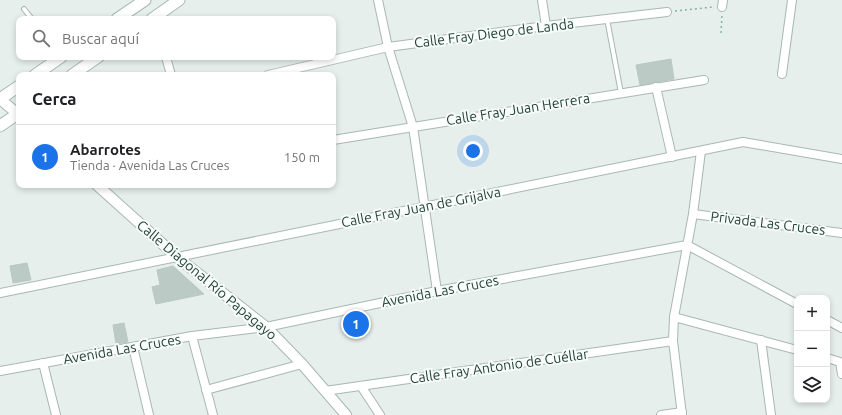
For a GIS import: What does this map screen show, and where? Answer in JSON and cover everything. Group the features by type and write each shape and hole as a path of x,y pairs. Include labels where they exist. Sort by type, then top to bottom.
{"main road":[{"path":"121,16 145,0"},
{"path":"158,16 179,0"},
{"path":"38,72 52,60"},
{"path":"76,72 94,60"},
{"path":"0,99 16,88"},
{"path":"0,126 16,116"}],"street":[{"path":"378,0 388,47 413,126 437,291"},
{"path":"542,0 546,26"},
{"path":"782,74 792,0"},
{"name":"Calle Fray Diego de Landa","path":"336,59 388,47 667,12"},
{"path":"167,60 170,72"},
{"name":"Calle Fray Diego de Landa","path":"281,72 332,60"},
{"name":"Calle Fray Juan Herrera","path":"336,139 704,80"},
{"path":"656,87 672,157"},
{"path":"0,99 16,112"},
{"name":"Calle Fray Juan de Grijalva","path":"0,293 743,142 842,159"},
{"path":"661,415 682,414 673,341 674,317 693,214 701,151"},
{"name":"Calle Diagonal Río Papagayo","path":"100,188 177,257 266,327 302,364 346,415"},
{"name":"Privada Las Cruces","path":"693,214 842,233"},
{"path":"687,245 794,302"},
{"name":"Avenida Las Cruces","path":"0,371 192,336 266,327 437,291 687,245"},
{"path":"674,317 794,349"},
{"path":"830,322 842,328"},
{"path":"192,336 213,415"},
{"path":"761,340 771,415"},
{"name":"Calle Fray Antonio de Cuéllar","path":"325,391 673,341"},
{"path":"133,347 149,415"},
{"path":"830,359 840,362 842,374"},
{"path":"43,363 56,415"},
{"path":"206,390 302,364"},
{"path":"361,386 380,415"}],"lane":[{"path":"24,9 30,16"},
{"path":"607,19 621,93"}],"path":[{"path":"667,12 723,3 721,33"}],"building":[{"path":"671,59 674,79 640,85 636,65"},
{"path":"27,263 31,280 13,283 10,266"},
{"path":"173,266 204,294 156,304 152,287 160,285 157,270"},
{"path":"124,323 128,342 116,344 113,325"}],"place":[{"name":"Abarrotes","path":"356,324"}]}
